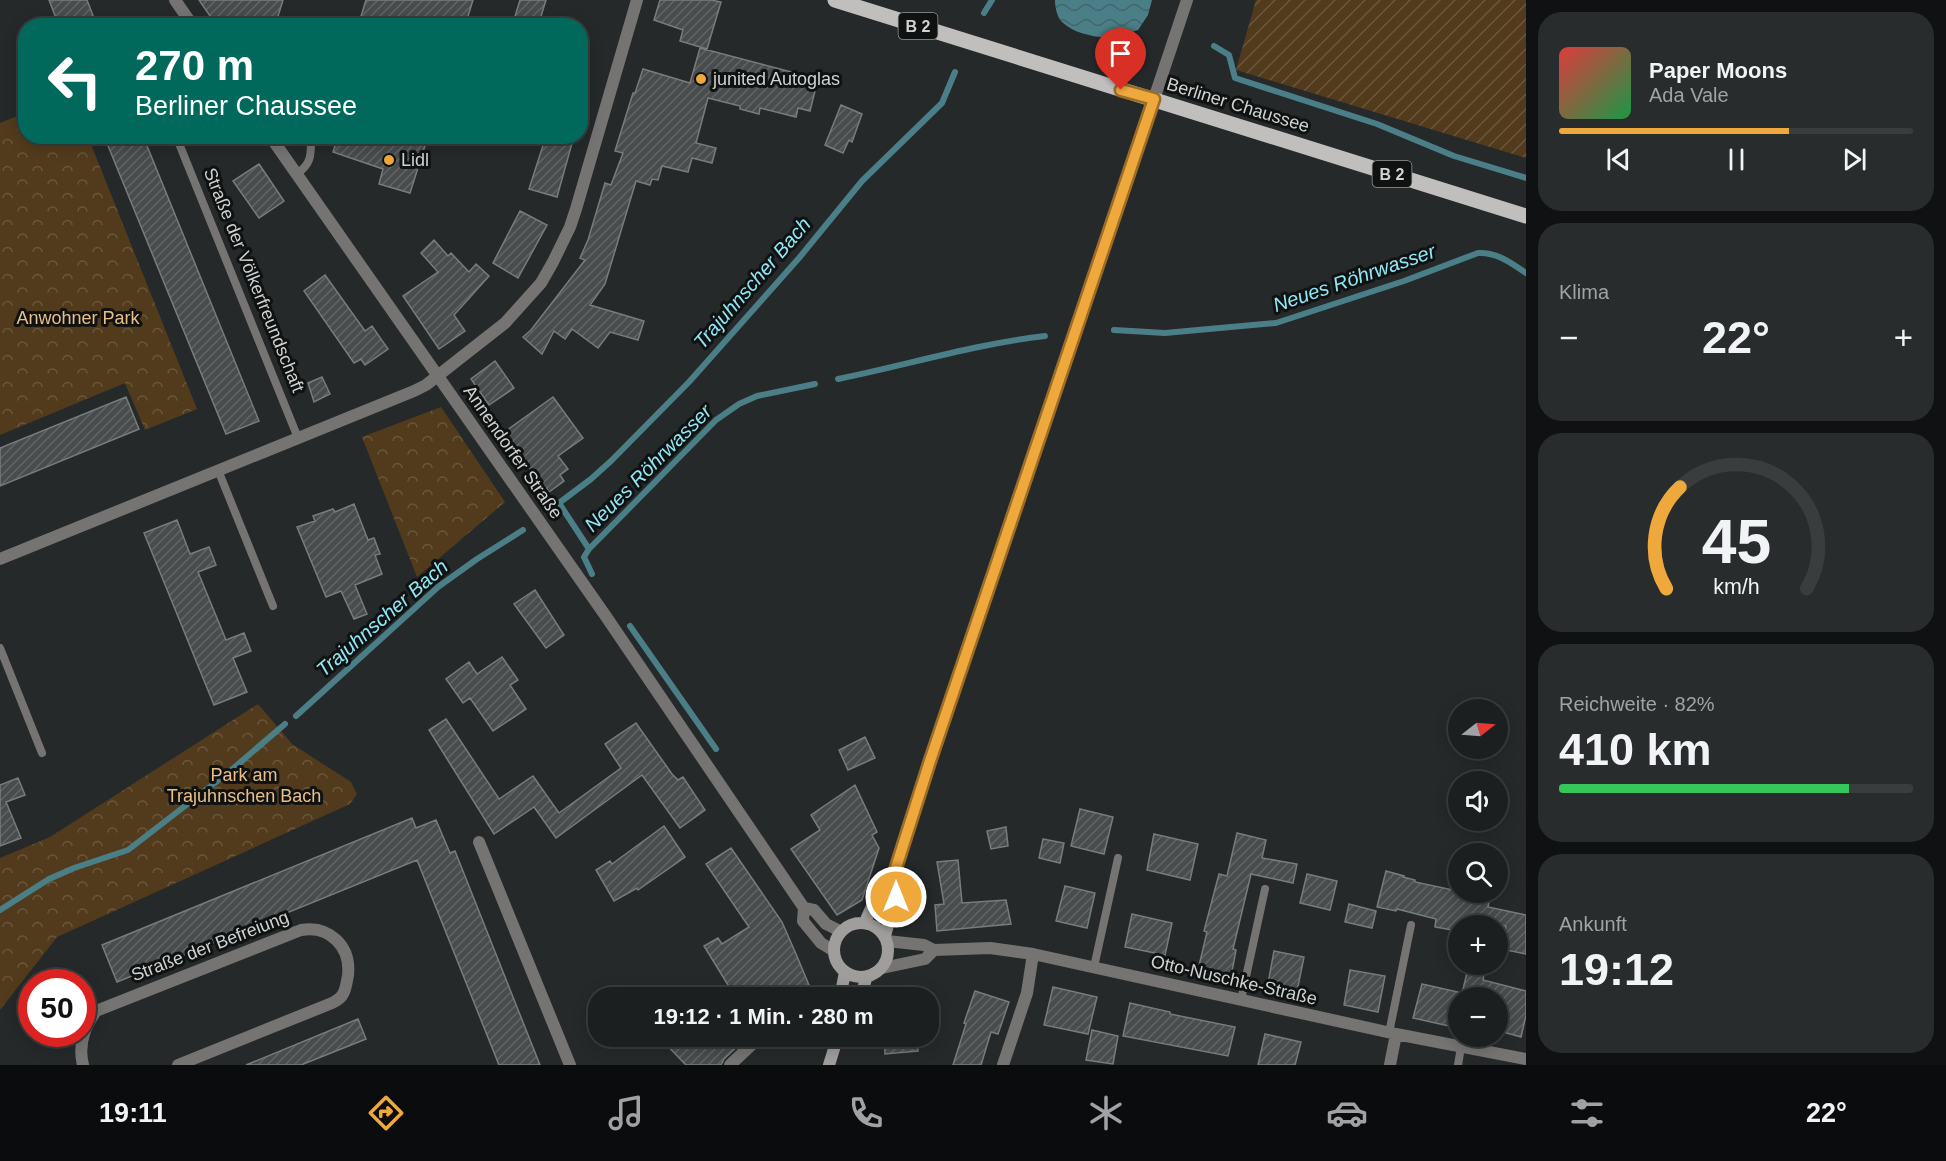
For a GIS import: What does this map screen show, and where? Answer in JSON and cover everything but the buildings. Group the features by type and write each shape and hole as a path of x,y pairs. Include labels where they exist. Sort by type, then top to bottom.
{"main road":[{"name":"Berliner Chaussee","path":"835,0 1526,216"},
{"path":"865,922 881,886 893,877 933,750 1154,99"},
{"path":"886,939 876,927 865,922 851,924 840,931 836,937 834,951 836,961 844,972 855,977 867,976 882,968 888,952 886,939 898,889 893,877"},
{"path":"842,987 844,972"},
{"path":"864,987 867,976"},
{"path":"829,1065 835,1047"}],"street":[{"path":"175,0 187,18"},
{"path":"0,559 414,391 438,376 505,323 541,283 567,235 637,0"},
{"path":"1154,99 1187,0"},
{"name":"Annendorfer Straße","path":"276,144 591,596 804,908"},
{"path":"479,842 570,1065"},
{"path":"834,951 821,943 803,921 804,908 814,910 826,924 840,931"},
{"name":"Straße der Befreiung","path":"83,1065 81,1044 83,1032 87,1022 96,1011 301,930 312,928 324,931 347,954 349,966 347,982 343,995 332,1003 178,1065"},
{"name":"Otto-Nuschke-Straße","path":"886,939 924,945 934,950 990,948 1033,954 1448,1045"},
{"name":"Otto-Nuschke-Straße","path":"882,968 925,959 934,950"},
{"path":"1004,1065 1027,993 1033,954"},
{"path":"1390,1065 1393,1034"},
{"path":"730,1065 749,1047"},
{"name":"Otto-Nuschke-Straße","path":"1461,1047 1526,1059"}],"lane":[{"name":"Straße der Völkerfreundschaft","path":"179,144 298,438"},
{"path":"297,174 307,167 311,155 311,144"},
{"path":"218,470 273,606"},
{"path":"0,648 42,753"},
{"path":"1094,967 1118,858"},
{"path":"1241,1000 1265,889"},
{"path":"1393,1034 1411,925"},
{"path":"1458,1065 1461,1047"}],"green space":[{"path":"1256,0 1526,0 1526,158 1236,70"},
{"name":"Anwohner Park","path":"18,116 18,144 91,144 197,409 145,430 125,383 0,435 0,123"},
{"path":"441,407 505,502 417,577 362,437"},
{"name":"Park am Trajuhnschen Bach","path":"258,704 292,744 351,782 357,794 350,804 57,937 32,969 18,969 18,987 0,1010 0,858 50,837"}],"water":[{"path":"1055,0 1152,0 1148,15 1138,30 1109,37 1087,35 1067,26 1059,17"}],"waterway":[{"name":"Trajuhnscher Bach","path":"984,13 992,0"},
{"path":"1214,46 1229,55 1235,78 1377,124 1454,156 1526,178"},
{"name":"Trajuhnscher Bach","path":"815,384 757,396 739,404 716,420 589,549 559,503 611,461 689,382 799,258 862,181 942,103 955,72"},
{"name":"Neues Röhrwasser","path":"1114,330 1165,333 1276,323 1404,281 1478,253 1498,256 1526,273"},
{"name":"Neues Röhrwasser","path":"838,379 967,349 1045,336"},
{"name":"Trajuhnscher Bach","path":"296,716 438,587 523,530"},
{"path":"589,549 584,557 592,574"},
{"path":"630,626 716,749"},
{"name":"Trajuhnscher Bach","path":"0,910 49,879 128,850 229,772 285,724"}],"place":[{"name":"junited Autoglas","path":"701,79"},
{"name":"Lidl","path":"389,160"}],"route":[{"path":"896,897 898,889 893,877 930,761 1154,99 1121,90"}]}
